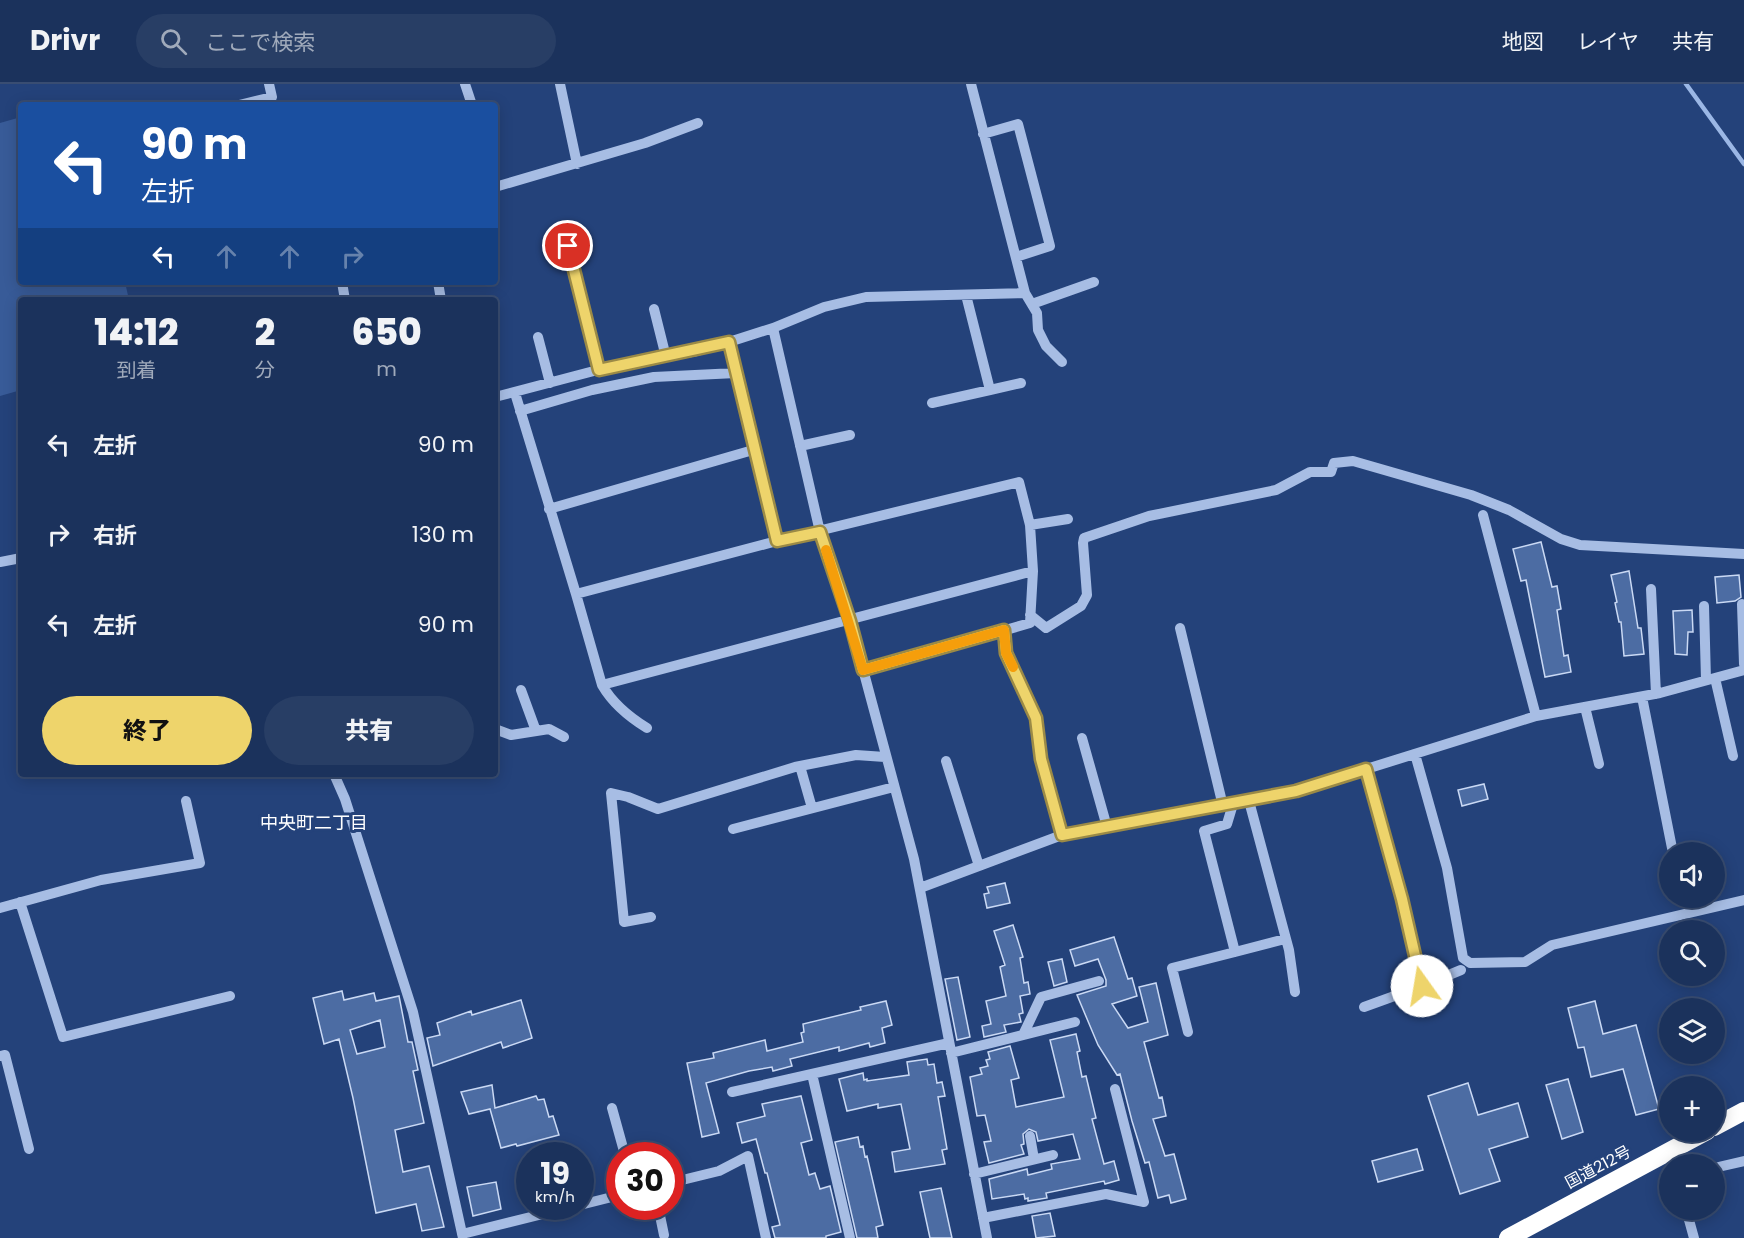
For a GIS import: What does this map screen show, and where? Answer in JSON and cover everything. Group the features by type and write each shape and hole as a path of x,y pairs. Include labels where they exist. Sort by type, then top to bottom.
{"highway":[{"path":"1725,1121 1744,1111"},
{"name":"国道212号","path":"1675,1154 1692,1142"},
{"name":"国道212号","path":"1508,1238 1659,1163"}],"street":[{"path":"251,102 272,97 268,84"},
{"path":"465,84 470,102"},
{"path":"560,84 577,164"},
{"path":"971,84 1025,292 1037,313 1038,330 1046,346 1062,362"},
{"path":"498,186 645,143 698,123"},
{"path":"983,134 1018,124 1050,246 1016,257"},
{"path":"568,246 599,370"},
{"path":"1032,304 1094,282"},
{"path":"498,396 599,370 729,342 773,328 824,307 866,297 1025,292"},
{"path":"966,295 990,390"},
{"path":"654,309 666,357"},
{"path":"773,328 820,532 850,621 914,859 987,1238"},
{"path":"538,337 550,383"},
{"path":"729,342 753,450 777,541"},
{"path":"520,411 592,390 654,377 736,373"},
{"path":"932,403 1021,383"},
{"path":"515,393 602,685 608,697 647,729"},
{"path":"800,446 850,435"},
{"path":"549,509 753,450"},
{"path":"1030,615 1046,627 1081,606 1087,595 1084,538 1149,516 1276,490 1310,472 1331,472 1335,463 1353,461 1470,495 1509,510 1562,539 1580,544 1744,554"},
{"path":"576,594 777,541 1019,482 1030,525 1033,571 1030,623 863,670"},
{"path":"1483,515 1536,716"},
{"path":"1030,525 1068,519"},
{"path":"0,562 18,559"},
{"path":"602,685 1033,571"},
{"path":"1651,589 1656,694"},
{"path":"1742,604 1744,664"},
{"path":"1704,606 1711,679 1733,756"},
{"path":"1180,628 1228,805 1227,824 1204,831 1235,952"},
{"path":"1004,630 1006,653 1036,718 1041,759 1062,835"},
{"path":"920,888 1062,835 1296,791 1536,716 1656,694 1744,670"},
{"path":"521,690 536,731"},
{"path":"1642,697 1671,842"},
{"path":"1585,707 1599,764"},
{"path":"498,730 511,735 549,729 564,736"},
{"path":"1082,738 1107,827"},
{"path":"1414,754 1447,868 1464,958 1470,963 1525,962 1551,945 1744,900"},
{"path":"651,917 624,922 611,793 658,809 800,766 856,755 885,757"},
{"path":"946,760 980,866"},
{"path":"800,766 812,808"},
{"path":"1366,769 1402,899 1422,986"},
{"path":"335,777 345,799 413,1012 463,1236 523,1220"},
{"path":"733,829 894,787"},
{"path":"0,908 101,880 200,863 186,801"},
{"path":"1249,801 1285,939 1295,992"},
{"path":"20,902 63,1037 230,996"},
{"path":"1188,1032 1172,968 1285,939"},
{"path":"1364,1007 1461,969"},
{"path":"1023,1035 1041,997 1099,981"},
{"path":"732,1092 812,1074 1023,1035 1075,1022"},
{"path":"0,1056 5,1055 29,1149"},
{"path":"812,1074 850,1238"},
{"path":"983,1218 1106,1194 1143,1202 1115,1089"},
{"path":"612,1108 621,1142"},
{"path":"1030,1136 1034,1159"},
{"path":"974,1174 1053,1155"},
{"path":"684,1179 719,1171 748,1156 766,1238"},
{"path":"1725,1165 1744,1161"},
{"path":"661,1220 664,1235"},
{"path":"1689,1220 1694,1238"}],"shaded area":[{"path":"18,118 18,285 126,285 128,297 18,297 18,391 0,396 0,123"}],"building":[{"path":"1541,542 1552,587 1557,586 1561,609 1557,610 1564,656 1568,655 1571,672 1545,677 1526,580 1521,581 1513,549"},
{"path":"1629,571 1644,654 1624,656 1621,622 1619,622 1611,575"},
{"path":"1739,575 1741,597 1735,601 1717,603 1715,577"},
{"path":"1692,610 1693,632 1688,632 1687,655 1675,654 1673,611"},
{"path":"1484,784 1488,799 1462,806 1458,790"},
{"path":"1005,883 1010,903 987,908 984,894 989,893 987,887"},
{"path":"1013,925 1023,957 1020,958 1024,983 1028,982 1030,994 1020,996 1023,1013 1019,1014 1021,1022 1004,1025 1006,1032 984,1037 982,1026 991,1024 986,1001 1006,996 1000,967 1005,965 994,931"},
{"path":"1114,937 1128,979 1132,978 1137,996 1112,1004 1128,1028 1148,1022 1139,987 1156,983 1168,1035 1144,1042 1166,1116 1153,1119 1165,1156 1174,1154 1186,1199 1171,1203 1169,1195 1158,1198 1149,1162 1145,1163 1132,1121 1120,1074 1117,1075 1098,1045 1077,995 1106,986 1106,980 1098,959 1075,966 1070,950"},
{"path":"1062,959 1067,982 1054,986 1048,962"},
{"path":"958,977 970,1037 957,1040 945,979"},
{"path":"342,991 344,1000 374,993 376,1001 399,996 408,1042 412,1042 418,1070 413,1071 424,1123 395,1130 403,1172 429,1166 444,1227 422,1231 416,1204 376,1213 339,1039 324,1044 313,998","holes":["380,1020 385,1047 357,1054 350,1030"]},
{"path":"521,1000 532,1038 503,1048 501,1042 433,1066 427,1038 440,1035 437,1023 471,1011 472,1015"},
{"path":"886,1001 892,1025 882,1028 885,1043 870,1047 869,1043 839,1051 839,1047 790,1059 792,1066 773,1071 772,1067 749,1071 706,1083 719,1133 702,1137 687,1063 714,1058 713,1053 765,1040 767,1051 803,1042 801,1033 804,1032 803,1024 861,1010 860,1007"},
{"path":"1595,1001 1603,1034 1636,1025 1659,1109 1636,1115 1623,1069 1591,1077 1584,1047 1578,1048 1568,1008"},
{"path":"1076,1034 1082,1077 1086,1076 1096,1118 1092,1119 1104,1164 1114,1161 1119,1180 1046,1193 1047,1198 1028,1201 1024,1194 992,1199 989,1179 1027,1169 1028,1175 1052,1169 1051,1164 1080,1159 1073,1134 1038,1141 1036,1132 1029,1129 1023,1134 1024,1144 1021,1145 1024,1154 989,1163 984,1142 991,1141 985,1115 977,1116 970,1077 982,1074 980,1068 988,1066 986,1060 990,1059 988,1052 1010,1046 1019,1078 1011,1080 1016,1107 1064,1097 1050,1040"},
{"path":"927,1059 928,1065 934,1064 937,1083 942,1082 945,1096 938,1097 947,1149 942,1150 945,1164 895,1172 892,1152 910,1149 901,1104 878,1108 878,1104 847,1111 839,1079 863,1073 864,1080 867,1079 867,1081 909,1075 907,1062"},
{"path":"1568,1079 1583,1132 1562,1139 1546,1085"},
{"path":"1468,1083 1478,1115 1518,1103 1528,1137 1489,1149 1500,1181 1460,1194 1428,1096"},
{"path":"492,1085 495,1108 536,1096 538,1100 544,1099 549,1117 553,1116 559,1135 532,1142 516,1142 516,1144 501,1148 490,1109 469,1114 461,1092"},
{"path":"801,1096 812,1140 801,1143 809,1175 815,1173 820,1189 830,1186 841,1232 826,1236 826,1238 775,1238 772,1227 780,1225 756,1139 742,1143 737,1123 765,1116 762,1104"},
{"path":"858,1137 860,1147 863,1146 865,1157 867,1156 883,1225 876,1227 878,1238 857,1238 835,1142"},
{"path":"1417,1149 1423,1170 1378,1182 1372,1161"},
{"path":"496,1182 501,1209 473,1216 467,1187"},
{"path":"941,1188 952,1238 930,1238 920,1192"},
{"path":"1050,1213 1055,1236 1036,1238 1032,1216"}],"waterway":[{"path":"1686,84 1744,164"}],"slow traffic":[{"path":"826,550 850,621 863,670 1004,630 1006,653 1013,667"}],"district":[{"name":"中央町二丁目","path":"314,822"}],"route":[{"path":"568,246 599,370 697,351 729,342 753,450 777,541 820,532 850,621 863,670 1004,630 1006,653 1036,718 1041,759 1062,835 1296,791 1366,769 1402,899 1422,986"}]}
